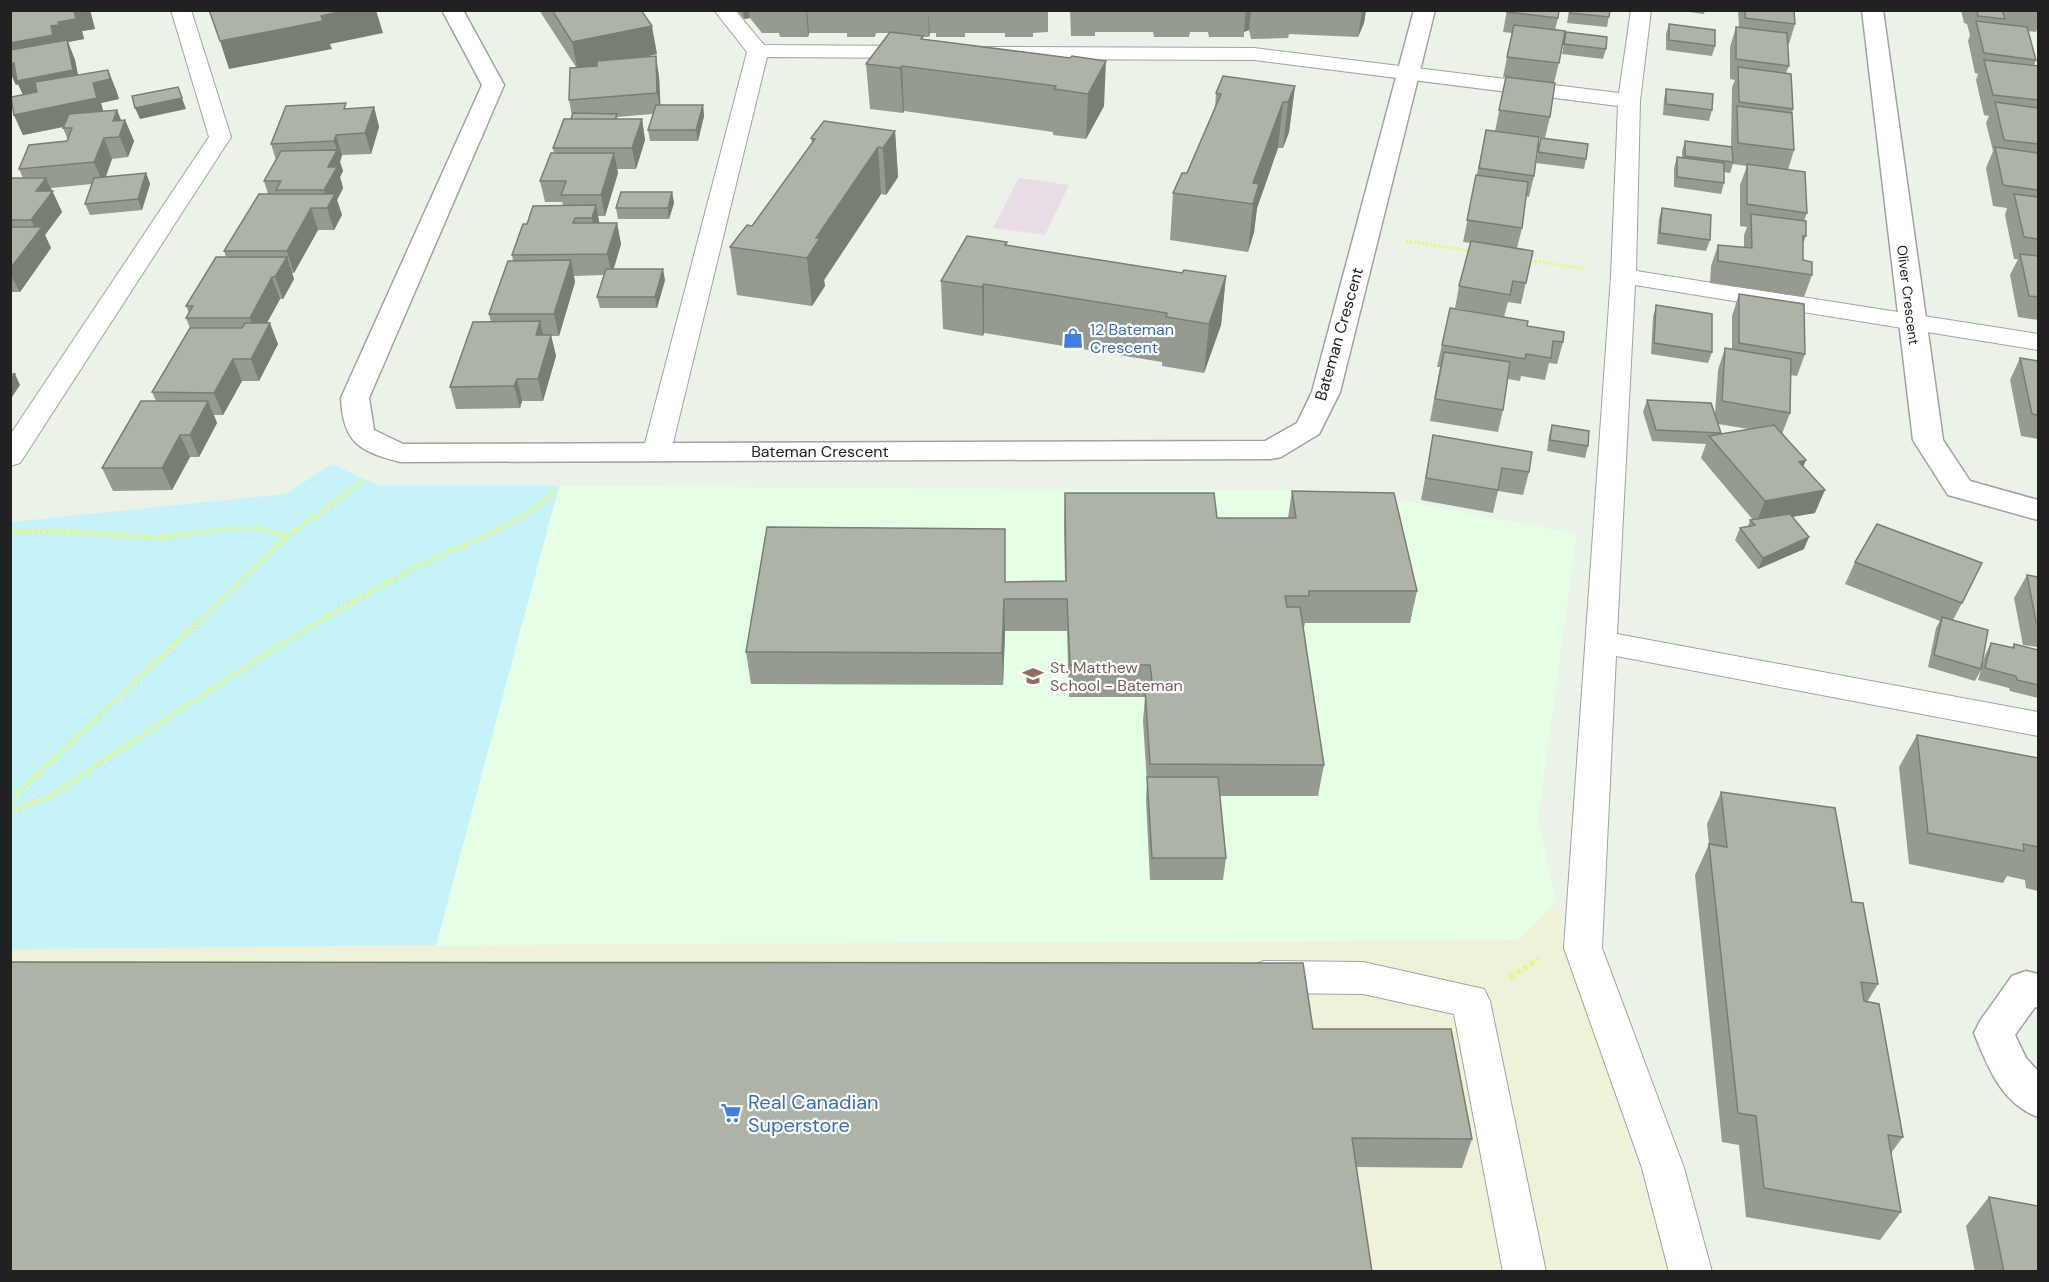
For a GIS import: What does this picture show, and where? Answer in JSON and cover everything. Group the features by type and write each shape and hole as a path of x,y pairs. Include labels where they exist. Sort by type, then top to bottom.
{"street":[{"name":"Bateman Crescent","path":"452,10 493,85 355,398 356,424 369,443 400,453 1271,450 1310,428 1326,392 1407,72 1425,10"},
{"name":"Oliver Crescent","path":"1872,10 1928,440 1959,488 2038,510"},
{"path":"2038,991 2026,988 1994,1032 2011,1071 2038,1098"}],"lane":[{"path":"10,457 220,137 181,10"},
{"path":"724,10 758,51"},
{"path":"1641,10 1629,101 1623,276 1583,948 1663,1168 1691,1272"},
{"path":"657,451 758,51"},
{"path":"758,51 938,52"},
{"path":"962,52 1254,54 1629,101"},
{"path":"1623,276 2038,342"},
{"path":"1602,642 2038,724"},
{"path":"1231,977 1363,978 1471,1001 1525,1272"}],"path":[{"path":"1397,239 1476,252"},
{"path":"1521,259 1623,276"},
{"path":"10,801 287,537 367,478"},
{"path":"10,812 53,795 256,659 417,567 519,518 547,500 559,487"},
{"path":"10,531 54,531 156,538 228,529 260,528 287,537"},
{"path":"1471,1001 1538,960 1583,948"}],"shaded area":[{"path":"1019,178 1069,185 1045,235 993,228"},
{"path":"332,464 377,485 559,486 436,945 11,949 11,522 286,494"},
{"name":"St. Matthew School - Bateman","path":"559,486 1352,491 1577,534 1538,819 1556,901 1518,940 436,945"},
{"name":"Real Canadian Superstore","path":"1556,901 1668,1271 11,1271 10,949 1518,940"}],"building":[{"path":"79,10 74,11 76,19 58,22 59,25 51,26 53,35 10,43 10,12"},
{"path":"209,10 348,10 321,16 323,21 220,41"},
{"path":"552,10 641,10 652,26 572,42"},
{"path":"1507,10 1559,10 1558,18 1507,12"},
{"path":"1570,10 1610,10 1609,17 1570,13"},
{"path":"1745,10 1794,10 1795,24 1745,18"},
{"path":"1977,10 2002,10 2005,19 1978,16"},
{"path":"1976,21 2027,27 2036,60 1984,53"},
{"path":"1669,24 1715,30 1715,46 1669,40"},
{"path":"1514,25 1565,31 1559,63 1507,57"},
{"path":"1736,27 1787,33 1789,66 1736,59"},
{"path":"890,32 923,36 921,39 1106,61 1088,94 1054,89 1056,86 902,66 900,68 866,64"},
{"path":"1566,32 1607,37 1606,49 1564,44"},
{"path":"67,40 73,70 17,81 14,63 10,64 10,50"},
{"path":"656,56 657,93 569,100 570,68 597,66 597,61"},
{"path":"1984,60 2038,66 2038,100 1993,95"},
{"path":"1738,67 1791,74 1793,109 1739,102"},
{"path":"108,70 110,79 93,83 97,98 14,115 11,97 37,92 35,82"},
{"path":"1223,76 1295,86 1288,102 1283,102 1253,183 1259,184 1253,204 1173,193 1182,173 1187,173 1221,94 1216,93"},
{"path":"1506,77 1555,83 1550,117 1499,110"},
{"path":"178,87 182,98 135,108 132,96"},
{"path":"1666,89 1713,94 1712,110 1666,104"},
{"path":"1995,102 2038,108 2038,144 2004,140"},
{"path":"346,103 344,109 374,107 365,133 336,135 334,141 271,144 286,106"},
{"path":"656,105 703,105 696,130 648,130"},
{"path":"1737,106 1792,113 1794,150 1738,143"},
{"path":"117,110 113,121 125,120 119,137 104,138 94,162 19,169 29,145 67,141 72,128 63,128 69,114"},
{"path":"573,113 617,114 615,119 571,119"},
{"path":"564,119 642,119 632,148 553,148"},
{"path":"824,121 895,131 883,148 878,147 816,238 820,238 807,258 730,247 747,225 752,226 815,139 811,138"},
{"path":"1486,130 1539,137 1534,176 1479,168"},
{"path":"1541,138 1588,144 1586,159 1538,152"},
{"path":"1685,141 1732,147 1733,162 1685,156"},
{"path":"1995,147 2038,153 2038,190 2003,185"},
{"path":"337,150 328,167 337,167 324,190 276,190 281,181 264,181 281,151"},
{"path":"551,153 614,153 601,195 561,195 566,181 540,181"},
{"path":"1677,157 1724,163 1724,183 1677,177"},
{"path":"1747,164 1805,172 1807,213 1747,204"},
{"path":"146,173 138,199 85,204 94,178"},
{"path":"1476,175 1528,182 1522,228 1467,220"},
{"path":"10,178 46,178 36,191 53,191 31,220 10,220"},
{"path":"621,192 672,192 668,208 616,208"},
{"path":"259,194 335,194 327,208 311,208 287,251 224,251"},
{"path":"2014,194 2038,197 2038,239 2024,237"},
{"path":"596,205 592,218 575,218 573,223 617,223 607,254 512,255 523,224 527,224 533,206"},
{"path":"1662,208 1711,215 1710,240 1660,233"},
{"path":"1751,214 1806,221 1806,236 1803,236 1803,260 1812,262 1812,275 1718,261 1718,245 1752,248"},
{"path":"10,227 42,227 10,269"},
{"path":"967,236 1007,242 1005,245 1182,273 1184,270 1226,276 1209,324 1166,317 1167,313 984,284 982,287 941,281"},
{"path":"1471,241 1533,251 1526,283 1513,281 1510,295 1459,286"},
{"path":"2020,254 2038,256 2038,297 2029,296"},
{"path":"216,257 287,257 275,277 272,277 250,318 186,318 193,306 186,306"},
{"path":"571,260 554,314 489,314 508,261"},
{"path":"606,269 663,269 655,297 597,297"},
{"path":"1739,294 1804,304 1805,354 1739,343"},
{"path":"1656,305 1712,314 1712,352 1654,343"},
{"path":"1450,308 1528,321 1527,326 1564,332 1563,342 1553,341 1551,358 1526,354 1525,359 1442,345"},
{"path":"540,321 536,335 551,335 538,379 517,379 514,386 450,387 473,322"},
{"path":"245,323 270,323 251,359 233,359 214,393 152,392 190,328 242,328"},
{"path":"1725,348 1791,359 1790,413 1722,401"},
{"path":"1444,352 1510,362 1503,410 1435,399"},
{"path":"2020,358 2038,361 2038,415 2032,414"},
{"path":"1647,400 1711,403 1721,433 1656,430"},
{"path":"141,401 208,401 190,435 180,435 162,468 102,468"},
{"path":"1552,425 1589,431 1588,446 1550,440"},
{"path":"1774,425 1806,460 1799,462 1825,490 1765,501 1709,436"},
{"path":"1433,435 1532,452 1529,472 1502,468 1498,490 1426,478"},
{"path":"1292,491 1394,493 1417,591 1309,591 1309,596 1285,596 1287,607 1300,607 1324,765 1150,764 1145,689 1153,689 1150,665 1070,665 1067,599 1004,599 1002,653 746,652 767,527 1005,529 1005,582 1066,581 1065,493 1214,493 1217,518 1296,518"},
{"path":"1790,514 1809,537 1763,558 1740,528 1755,525 1750,520"},
{"path":"1877,524 1982,563 1962,603 1855,562"},
{"path":"2027,575 2038,577 2038,623 2036,622"},
{"path":"1942,617 1988,630 1981,669 1934,655"},
{"path":"1991,643 2014,648 2014,644 2038,650 2038,685 2017,680 2016,676 1985,668"},
{"path":"1917,735 2038,758 2038,847 2023,844 2024,851 1928,833"},
{"path":"1147,777 1218,777 1226,858 1152,858"},
{"path":"1721,792 1835,808 1852,902 1863,903 1878,984 1861,982 1864,1001 1879,1004 1903,1137 1888,1135 1901,1212 1764,1188 1756,1116 1738,1113 1709,844 1727,847"},
{"name":"Real Canadian Superstore","path":"10,962 1303,963 1313,1029 1451,1029 1472,1139 1352,1138 1372,1272 10,1272"},
{"path":"1989,1197 2038,1206 2038,1272 2004,1272"}],"place":[{"name":"12 Bateman Crescent","path":"1073,338"},
{"name":"St. Matthew School - Bateman","path":"1033,676"},
{"name":"Real Canadian Superstore","path":"731,1113"}]}
